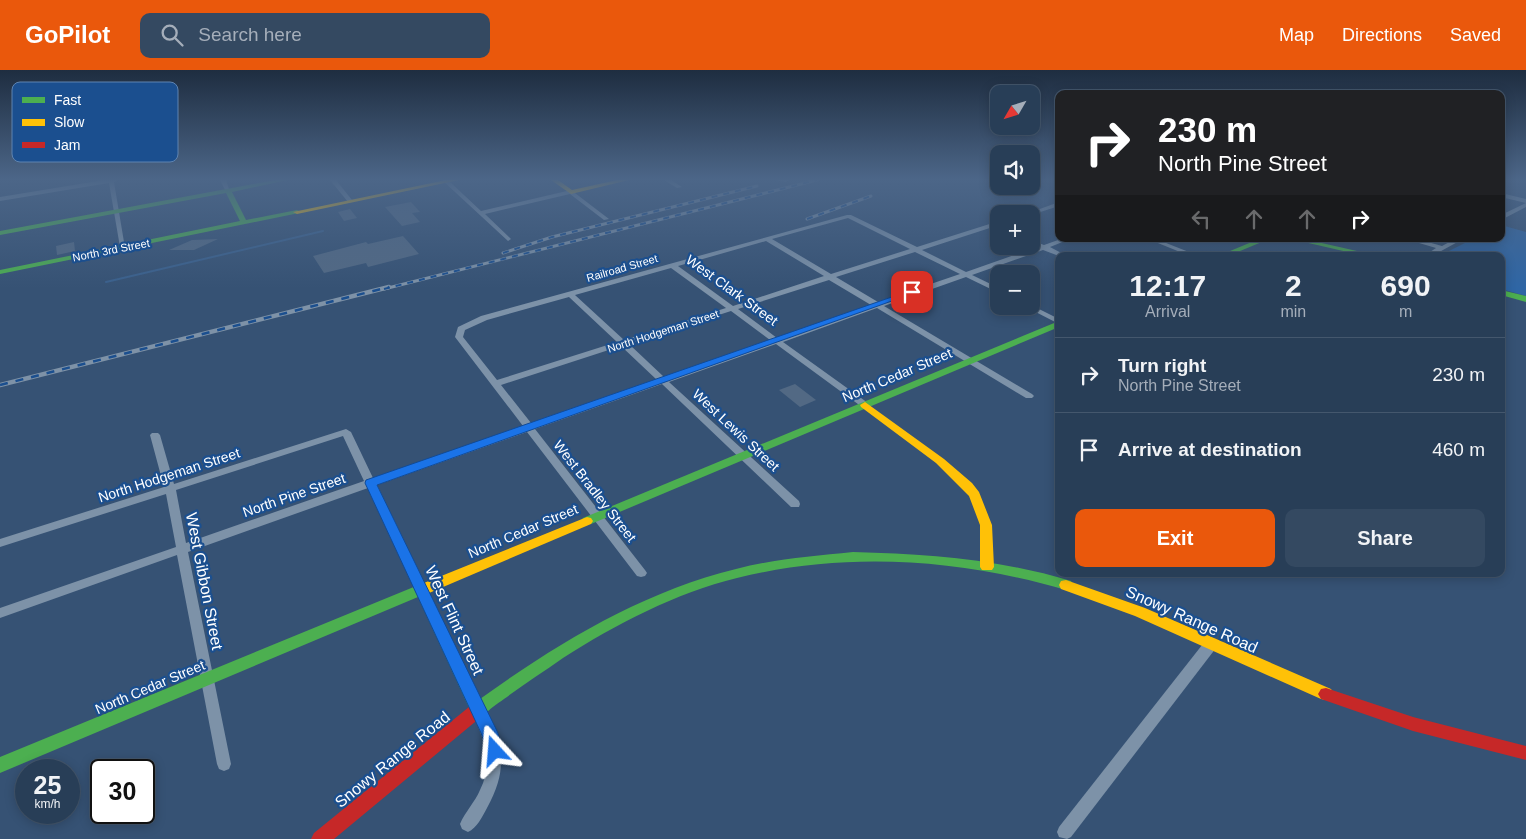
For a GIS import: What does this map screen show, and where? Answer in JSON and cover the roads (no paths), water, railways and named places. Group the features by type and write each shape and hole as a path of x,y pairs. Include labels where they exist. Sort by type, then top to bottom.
{"street":[{"path":"0,232 89,216"},
{"path":"117,216 123,247"},
{"path":"240,216 244,223"},
{"name":"North 3rd Street","path":"0,272 280,216"},
{"path":"483,216 508,239"},
{"path":"602,216 606,219"},
{"name":"Railroad Street","path":"461,329 484,318 849,216 917,250"},
{"path":"984,221 990,223"},
{"name":"North Hodgeman Street","path":"495,384 990,227"},
{"path":"767,239 1029,396"},
{"name":"North Pine Street","path":"0,613 1058,242"},
{"path":"1159,242 1185,252"},
{"path":"1232,252 1257,242"},
{"path":"1312,242 1359,252"},
{"path":"1421,242 1442,248"},
{"path":"1434,252 1454,242"},
{"path":"1040,246 1055,252"},
{"path":"917,250 990,286"},
{"name":"West Clark Street","path":"672,265 940,460 968,486 974,495 986,525 987,567"},
{"path":"1505,293 1526,299"},
{"name":"West Lewis Street","path":"570,294 796,504"},
{"path":"1040,313 1055,321"},
{"name":"North Cedar Street","path":"0,765 1055,325"},
{"name":"West Bradley Street","path":"461,329 458,337 641,573"},
{"name":"North Hodgeman Street","path":"0,544 346,432"},
{"name":"West Flint Street","path":"346,432 490,733 495,751 495,768 482,804 468,824"},
{"name":"West Gibbon Street","path":"155,435 170,489 224,764"},
{"name":"Snowy Range Road","path":"320,839 478,711 529,674 603,627 661,600 732,574 759,566 791,561 880,556 935,559 987,567 1051,582 1103,597 1330,695 1395,719 1526,753"},
{"path":"1065,832 1211,644"}],"waterway":[{"path":"106,282 323,231"}],"railway":[{"path":"503,253 552,237 637,216"},
{"path":"384,289 674,216"},
{"path":"807,219 816,216"},
{"path":"0,385 389,287"}]}
